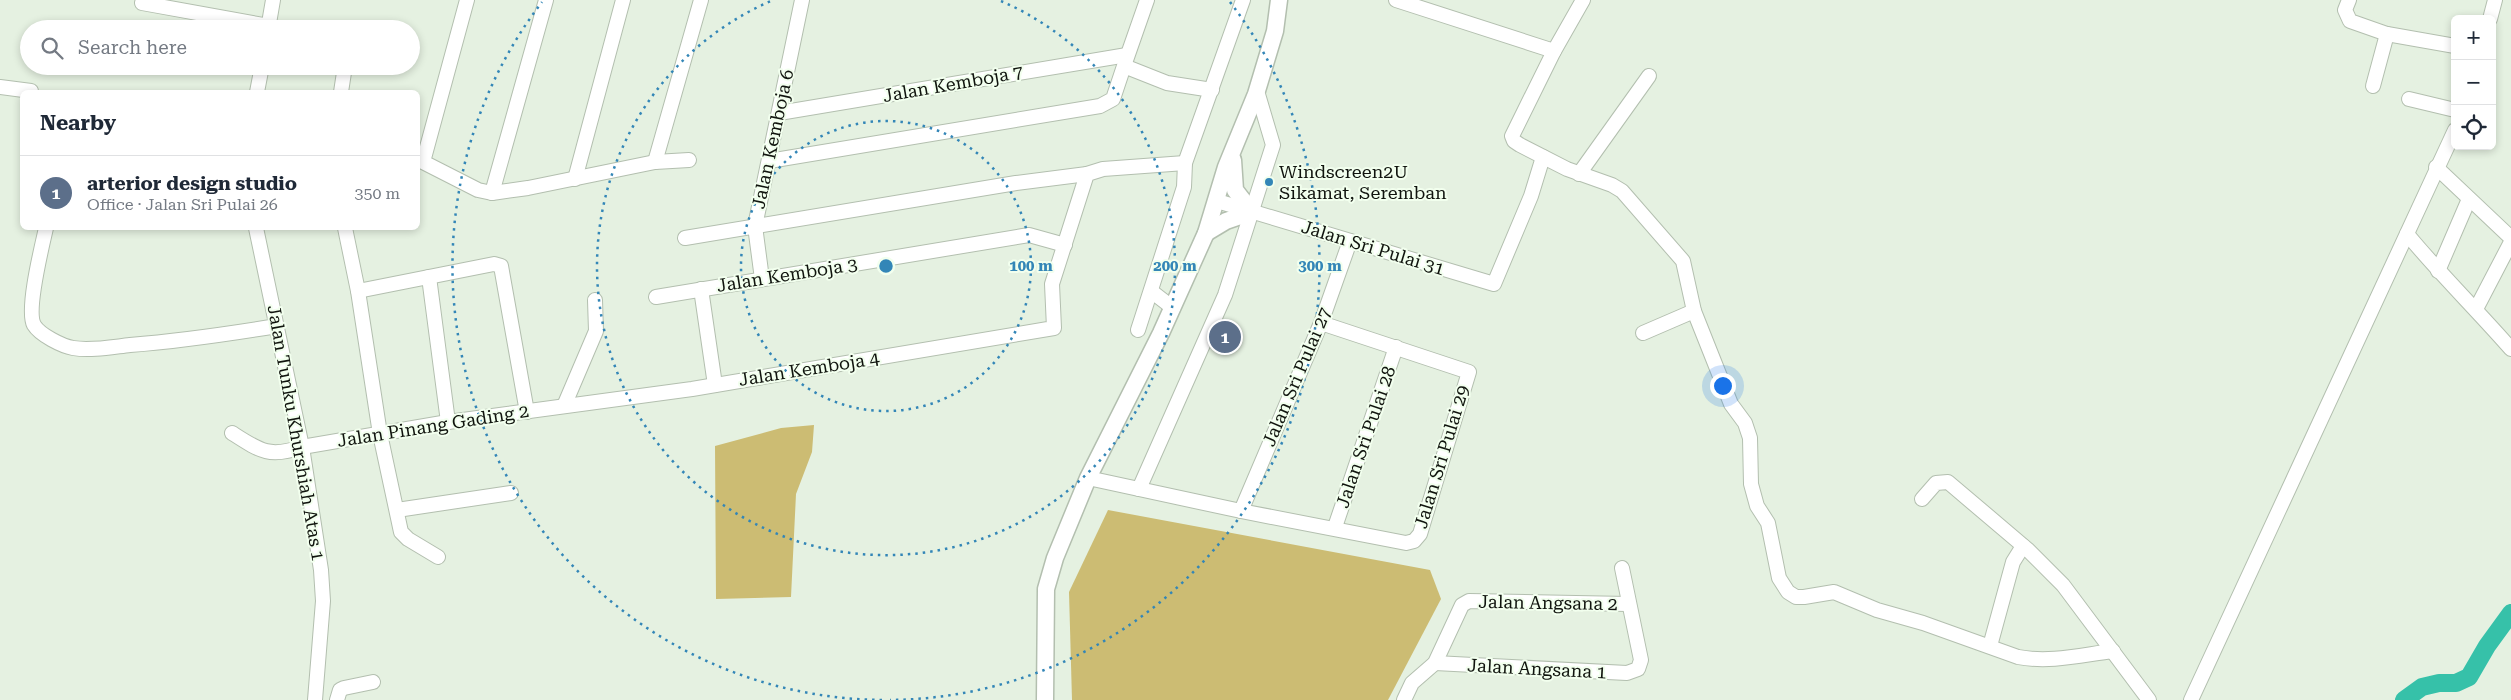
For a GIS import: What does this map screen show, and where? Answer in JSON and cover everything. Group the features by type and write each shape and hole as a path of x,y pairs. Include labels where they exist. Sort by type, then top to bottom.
{"main road":[{"path":"1045,700 1046,589 1055,558 1088,478 1173,308 1206,234 1233,151 1257,91 1275,31 1279,0"},
{"path":"1206,234 1226,221 1252,212 1235,190 1233,151"}],"street":[{"path":"270,20 273,0"},
{"path":"466,0 423,162 478,190 492,193 575,179 655,162 689,160"},
{"path":"492,193 546,0"},
{"path":"575,179 623,0"},
{"path":"655,162 700,0"},
{"name":"Jalan Kemboja 6","path":"762,279 755,226 802,0"},
{"path":"769,161 1100,106 1113,99 1147,0"},
{"path":"1138,330 1184,187 1185,163 1243,0"},
{"path":"1396,0 1554,51"},
{"path":"1583,0 1554,51 1512,136 1520,145 1543,157 1579,174 1612,185 1622,192 1683,261 1694,311 1731,404 1745,423 1750,438 1751,484 1757,506 1768,523 1779,578 1788,592 1796,597 1804,598 1834,592 1877,610 1990,646 2018,657 2039,660 2112,651"},
{"path":"2348,0 2345,10 2350,21 2387,34 2451,45"},
{"path":"142,3 228,20"},
{"path":"2373,86 2387,34"},
{"path":"1126,60 1167,83 1212,90"},
{"name":"Jalan Kemboja 7","path":"779,114 1126,60"},
{"path":"257,90 260,75"},
{"path":"340,90 343,75"},
{"path":"1579,174 1649,76"},
{"path":"0,87 23,90"},
{"path":"1138,489 1226,294 1273,145 1257,91"},
{"path":"2409,99 2451,109"},
{"path":"2191,700 2451,138"},
{"name":"Jalan Sri Pulai 31","path":"1217,201 1494,284 1531,196 1543,157"},
{"path":"685,238 1016,183 1087,174 1103,169 1185,163"},
{"path":"2436,167 2511,240 2476,309"},
{"path":"1065,245 1087,174"},
{"path":"2438,271 2469,199"},
{"path":"46,230 37,265 31,313 33,324 41,333 72,348 100,348 192,340 278,326"},
{"name":"Jalan Tunku Khurshiah Atas 1","path":"256,230 302,447 321,570 323,601 315,700"},
{"path":"345,230 358,291 380,434 401,532 408,539 438,557"},
{"path":"2407,234 2438,271 2476,309 2511,349"},
{"name":"Jalan Kemboja 3","path":"656,297 1029,235 1065,245"},
{"name":"Jalan Sri Pulai 27","path":"1241,511 1321,323 1350,241"},
{"name":"Jalan Kemboja 4","path":"564,406 715,385 1054,328 1052,284 1065,245"},
{"path":"358,291 498,264 502,270 527,412"},
{"path":"429,277 448,422"},
{"path":"701,289 715,385"},
{"path":"1151,291 1173,308"},
{"path":"564,406 596,331 595,300"},
{"path":"1643,333 1694,311"},
{"path":"1321,323 1396,347"},
{"name":"Jalan Sri Pulai 29","path":"1335,528 1406,543 1414,541 1420,534 1469,372 1396,347"},
{"name":"Jalan Sri Pulai 28","path":"1335,528 1396,347"},
{"name":"Jalan Pinang Gading 2","path":"232,433 257,449 282,454 302,447 448,422 564,406"},
{"path":"1088,478 1241,511 1335,528"},
{"path":"1922,499 1936,483 1948,482 2023,546 2063,584 2149,700"},
{"path":"397,510 511,493"},
{"path":"1990,646 2013,562 2023,546"},
{"path":"1622,568 1628,604"},
{"name":"Jalan Angsana 2","path":"1435,663 1462,605 1469,601 1628,604"},
{"name":"Jalan Angsana 1","path":"1435,663 1627,673 1638,669 1641,660 1628,604"},
{"path":"1404,700 1412,683 1435,663"},
{"path":"337,700 338,694 344,688 373,682"}],"shaded area":[{"path":"814,425 812,452 796,494 791,597 716,599 715,446 781,428"},
{"path":"1108,510 1430,570 1441,599 1388,700 1072,700 1069,592"}],"waterway":[{"path":"2404,700 2422,687 2439,683 2456,683 2469,677 2487,646 2511,613"}],"place":[{"name":"Windscreen2U Sikamat, Seremban","path":"1269,182"},
{"name":"arterior design studio","path":"1225,337"}]}
